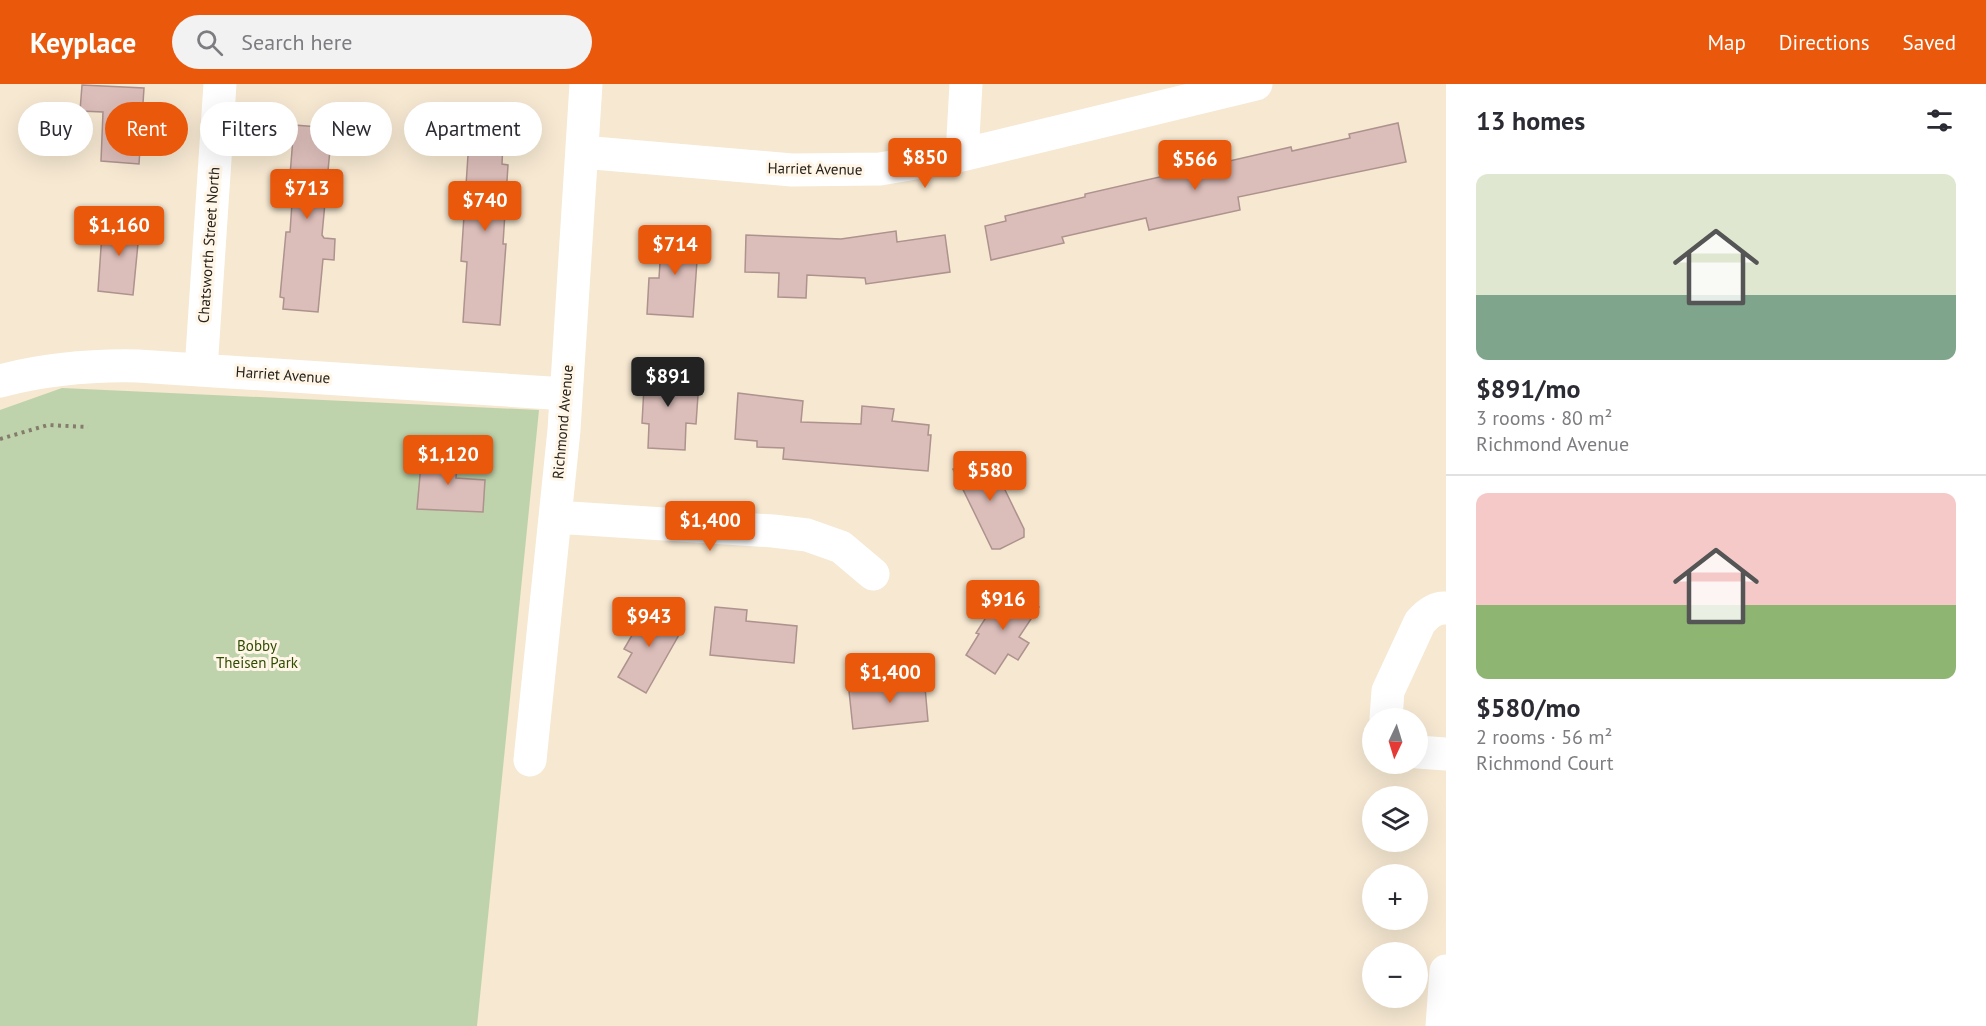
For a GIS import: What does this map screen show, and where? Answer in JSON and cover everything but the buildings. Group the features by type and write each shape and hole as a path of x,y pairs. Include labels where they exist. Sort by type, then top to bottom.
{"street":[{"name":"Chatsworth Street North","path":"201,370 220,84"},
{"name":"Richmond Avenue","path":"530,760 566,393 586,84"},
{"path":"962,155 966,84"},
{"name":"Harriet Avenue","path":"582,152 780,170 833,172 880,169 962,155 1256,84"},
{"name":"Harriet Avenue","path":"0,381 37,372 91,366 201,370 566,393"},
{"path":"555,517 807,535 841,547 873,574"},
{"path":"1387,708 1388,691 1420,622 1427,614 1441,607 1446,608"},
{"path":"1428,753 1446,754"},
{"path":"1442,1026 1446,971"}],"path":[{"path":"0,439 48,425 88,427"}],"green space":[{"name":"Bobby Theisen Park","path":"62,388 539,410 477,1026 0,1026 0,410"}]}
